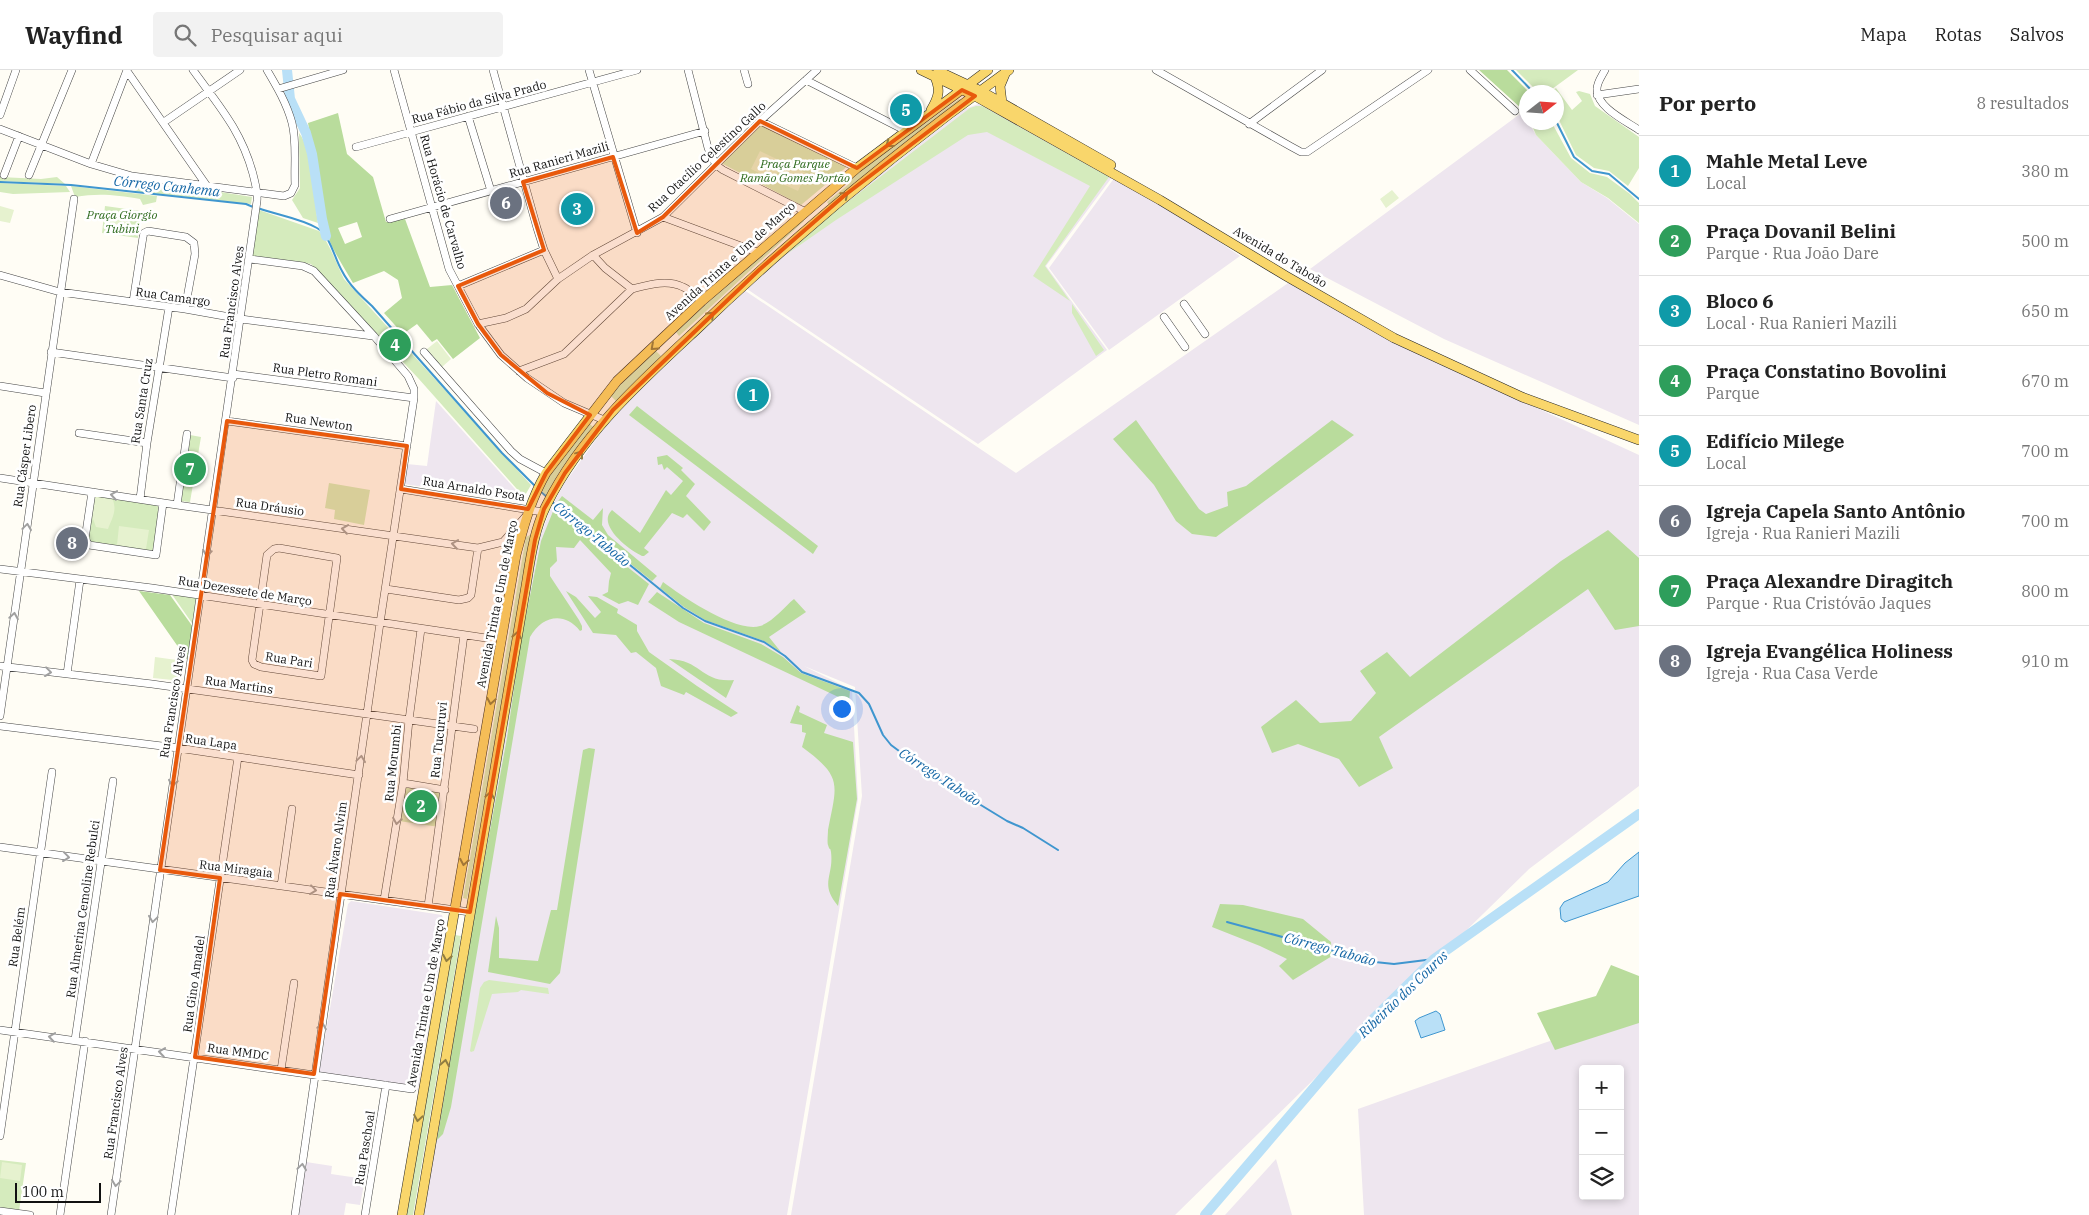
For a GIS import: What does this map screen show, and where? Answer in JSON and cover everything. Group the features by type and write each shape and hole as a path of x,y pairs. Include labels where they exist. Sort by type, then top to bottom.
{"main road":[{"name":"Avenida do Taboão","path":"921,70 935,73 1002,103 1402,336 1526,394 1639,434"},
{"name":"Avenida Trinta e Um de Março","path":"402,1215 515,565 527,512 539,484 616,381 702,301 848,175 988,70"},
{"path":"1002,103 1000,86 1008,71"},
{"name":"Avenida Trinta e Um de Março","path":"419,1215 534,540 552,494 604,420 676,349 785,247 830,208 1008,71"},
{"path":"928,115 939,96 935,73"},
{"name":"Avenida do Taboão","path":"978,93 1394,338 1522,397 1639,440"},
{"path":"830,208 826,204 826,199 848,175"},
{"path":"785,247 790,238 807,222 808,217 804,211"}],"street":[{"path":"0,115 16,70"},
{"path":"30,176 72,70"},
{"path":"193,70 229,118 243,144 258,197"},
{"path":"164,122 240,70"},
{"path":"0,129 91,164 132,176 208,186 258,197 284,196 291,193 295,185 292,124 279,89 267,70"},
{"path":"279,89 341,70"},
{"name":"Rua Horácio de Carvalho","path":"394,70 449,269 478,324 502,355 547,393 604,420"},
{"path":"493,70 523,182 544,250 558,279"},
{"path":"590,70 613,157 637,233"},
{"name":"Rua Fábio da Silva Prado","path":"356,147 637,70"},
{"path":"688,70 708,148 716,165 804,211"},
{"path":"744,70 748,84"},
{"name":"Rua Otacílio Celestino Gallo","path":"478,324 506,318 526,310 558,279 593,255 663,218 760,121 817,70"},
{"path":"1156,70 1301,152 1314,150 1428,70"},
{"path":"1249,124 1322,70"},
{"path":"1470,70 1515,110"},
{"path":"1605,70 1598,83 1598,96 1603,104 1639,130"},
{"path":"91,164 127,71"},
{"path":"127,71 208,186"},
{"path":"806,80 906,131"},
{"path":"1598,96 1639,89"},
{"path":"468,116 491,191"},
{"path":"760,121 857,168"},
{"name":"Rua Ranieri Mazili","path":"390,219 705,131"},
{"path":"4,175 19,136"},
{"name":"Rua Francisco Alves","path":"112,1215 160,870 254,236 258,197"},
{"name":"Rua Cásper Libero","path":"0,716 3,666 20,572 74,199"},
{"path":"663,218 757,252"},
{"path":"133,302 143,236 144,232 148,231 186,237 194,243 195,254 185,309"},
{"path":"458,286 544,250"},
{"path":"593,255 605,268 632,289"},
{"path":"250,259 303,266 314,271 408,376 414,389 414,398"},
{"name":"Rua Camargo","path":"0,274 60,292 185,309 241,319 374,336"},
{"path":"519,371 564,354 632,289 653,284 673,284 684,287 702,301"},
{"path":"1184,304 1205,334"},
{"name":"Rua Santa Cruz","path":"140,499 158,368 169,307"},
{"path":"1164,317 1185,347"},
{"name":"Rua Pletro Romani","path":"51,352 158,368 414,398"},
{"path":"424,352 520,459 546,473"},
{"path":"0,386 46,393"},
{"name":"Rua Álvaro Alvim","path":"295,1215 340,894 414,398"},
{"name":"Rua Newton","path":"227,421 408,446"},
{"path":"79,433 147,443"},
{"path":"177,505 188,434"},
{"name":"Rua Dráusio","path":"0,478 478,548 503,542 527,512"},
{"name":"Rua Arnaldo Psota","path":"401,489 527,512 545,508"},
{"path":"92,492 85,539 89,545 156,555 163,503"},
{"path":"261,605 267,554 278,548 337,558 330,616"},
{"path":"386,589 459,600 468,598 471,595 478,548"},
{"name":"Rua Dezessete de Março","path":"0,569 486,638"},
{"path":"67,674 80,580"},
{"name":"Rua Pari","path":"261,605 252,660 254,664 261,667 321,676 330,616"},
{"name":"Rua Morumbi","path":"384,900 403,783 421,629"},
{"name":"Rua Tucuruvi","path":"428,906 445,790 451,726 464,635"},
{"name":"Rua Martins","path":"3,666 187,689 474,729"},
{"name":"Rua Lapa","path":"0,726 178,748 359,775"},
{"name":"Rua Gino Amadel","path":"172,1215 238,757"},
{"name":"Rua Belém","path":"0,1136 52,772"},
{"name":"Rua Almerina Cemoline Rebulci","path":"75,1040 113,781"},
{"path":"403,783 445,790"},
{"path":"281,886 292,809"},
{"name":"Rua Miragaia","path":"0,847 470,912"},
{"path":"282,1070 294,983"},
{"name":"Rua MMDC","path":"0,1030 412,1089"},
{"path":"60,1215 85,1041"},
{"name":"Rua Paschoal","path":"365,1215 386,1085"},
{"path":"0,1211 30,1215"}],"highlighted area":[{"path":"962,90 975,96 845,195 759,270 613,410 565,473 544,509 535,540 470,912 340,894 314,1074 195,1057 220,878 160,870 227,421 407,446 401,489 528,509 546,473 590,415 547,393 501,355 478,324 458,286 544,250 523,182 613,157 637,233 663,217 760,121 857,168"}],"shaded area":[{"path":"978,104 1113,176 1046,266 1107,350 978,444 747,289 823,219 965,109"},
{"path":"1519,115 1519,130 1533,130 1581,182 1607,198 1639,224 1639,425 1444,339 1310,269"},
{"path":"1115,177 1157,200 1240,256 1109,350 1049,268"},
{"path":"1291,281 1403,346 1639,455 1639,786 1529,869 1175,1215 791,1215 862,796 855,687 804,666 852,690 858,799 787,1215 423,1215 503,749 519,642 539,540 550,510 564,484 605,427 651,378 744,290 1016,473"},
{"path":"436,401 524,499 521,502 404,484 407,464 427,466"},
{"path":"351,901 442,915 446,928 443,927 442,931 445,932 418,1090 319,1072 348,904"},
{"path":"1639,1012 1639,1215 1364,1215 1358,1109 1544,1043"},
{"path":"1276,1159 1292,1215 1225,1215"},
{"path":"306,1162 332,1166 331,1174 365,1179 360,1205 346,1203 344,1215 298,1215"}],"green space":[{"path":"1479,70 1507,70 1522,85 1519,85 1519,106"},
{"path":"1516,70 1578,70 1558,85 1531,85"},
{"path":"1579,91 1590,94 1595,106 1639,137 1639,168 1628,186 1609,171 1594,168 1576,155 1564,130 1564,99 1572,110 1582,101 1576,92"},
{"path":"959,99 963,100 829,205 827,202 849,184 850,178"},
{"path":"982,106 1109,177 1045,266 1070,301 1033,276 1090,186 987,132 968,135 787,254 824,220 970,108"},
{"path":"338,113 347,154 373,177 386,222 405,219 430,287 452,285 480,338 453,359 437,339 432,342 417,324 403,334 384,313 402,298 398,280 384,271 353,283 333,248 326,230 308,123","holes":["357,222 362,237 345,244 338,228"]},
{"name":"Praça Parque Ramão Gomes Portão","path":"762,124 849,165 801,205 721,163"},
{"path":"1534,130 1556,130 1571,158 1590,173 1607,177 1639,203 1639,223 1608,198 1581,182 1536,135"},
{"path":"299,133 304,141 310,163 318,223 303,218 292,200 300,188"},
{"path":"760,151 783,162 774,180 751,169"},
{"path":"784,163 806,173 798,191 776,181"},
{"path":"0,177 41,179 57,177 65,184 0,181"},
{"path":"138,179 252,197 251,204 140,192 134,190"},
{"path":"0,183 66,186 70,192 13,194 0,192"},
{"path":"71,186 157,196 156,202 143,205 140,199 123,196 75,197"},
{"path":"1392,190 1399,198 1386,208 1380,199"},
{"path":"0,206 14,210 10,223 0,221"},
{"name":"Praça Giorgio Tubini","path":"105,206 141,211 138,238 102,233"},
{"path":"259,210 319,231 344,279 531,485 524,497 418,378 311,264 251,256"},
{"path":"111,216 130,219 128,230 110,227"},
{"path":"800,217 804,221 679,336 676,332"},
{"path":"1072,304 1104,350 1096,356 1072,313"},
{"path":"437,341 451,359 442,367 427,349"},
{"path":"655,350 661,356 617,402 610,395"},
{"path":"637,406 818,546 813,554 629,415"},
{"path":"1136,420 1199,509 1206,514 1228,506 1227,492 1246,486 1332,420 1354,435 1216,537 1192,534 1176,521 1154,485 1113,439"},
{"path":"589,423 593,427 560,471 547,496 541,490 546,480"},
{"path":"190,435 201,437 190,502 179,501"},
{"path":"667,455 683,468 681,470 695,484 686,496 711,522 704,531 687,514 683,518 672,513 644,548 649,552 642,556 616,536 608,523 608,516 612,510 640,533 666,490 671,495 683,481 667,467 664,470 662,464 658,465 657,457"},
{"path":"329,483 370,490 364,525 334,519 335,510 325,508"},
{"path":"93,494 151,503 158,506 160,513 155,553 87,544"},
{"path":"95,496 113,500 114,512 108,529 96,527 92,516"},
{"path":"562,496 593,520 603,508 602,525 608,535 657,576 652,581 556,504"},
{"path":"554,509 649,584 638,605 628,601 619,604 602,595 608,592 611,573 580,540 574,548 556,547 557,561 550,568 550,576 579,620 582,630 580,631 567,621 554,619 541,624 530,637 451,1107 443,1134 437,1140 477,901 507,738 520,646 541,541"},
{"path":"119,526 149,530 146,549 117,545"},
{"path":"1608,530 1639,558 1639,626 1615,630 1588,589 1379,737 1393,768 1359,787 1339,759 1298,744 1272,753 1261,727 1296,700 1320,723 1351,721 1376,693 1360,671 1387,652 1410,677 1561,561"},
{"path":"532,534 467,899 463,898 526,537"},
{"path":"663,582 710,612 724,619 750,627 765,624 794,599 806,612 769,637 781,652 764,641 705,620 684,607 660,588"},
{"path":"139,591 170,595 193,627 188,661"},
{"path":"566,591 576,597 595,618 601,612 588,596 597,597 618,609 617,613 637,625 637,631 649,652 738,713 731,717 686,692 684,695 661,686 656,668 636,652 631,653 616,635 593,633"},
{"path":"657,592 704,623 761,644 783,657 801,673 850,691 849,702 679,622 648,602"},
{"path":"171,593 198,598 194,626"},
{"path":"155,657 184,661 182,681 153,678"},
{"path":"669,659 688,663 715,678 734,680 726,698"},
{"path":"797,705 800,707 799,712 827,725 824,733 853,742 857,799 838,906 832,898 828,885 831,868 831,850 828,844 828,830 834,802 834,783 831,774 825,766 802,747 806,733 802,732 802,725 790,723"},
{"path":"595,749 560,973 550,984 488,972 496,916 499,928 499,958 538,961 551,910 557,910 583,750"},
{"path":"404,784 444,790 439,827 399,821"},
{"path":"403,807 424,811 422,823 401,819"},
{"path":"1220,904 1243,905 1303,919 1331,942 1332,956 1293,980 1279,966 1287,959 1212,927"},
{"path":"455,935 461,936 413,1215 406,1215"},
{"path":"1611,965 1639,976 1639,1023 1555,1050 1537,1013 1596,996"},
{"path":"489,980 548,988 549,994 521,990 518,992 492,994 474,1051 471,1052 480,988 484,982"},
{"path":"0,1160 26,1163 19,1211 0,1209"},
{"path":"2,1162 22,1165 20,1181 0,1178"}],"water":[{"path":"1639,852 1639,896 1565,922 1561,919 1560,908 1564,902 1608,882 1625,863"},
{"path":"1436,1011 1440,1014 1445,1030 1421,1038 1415,1021"}],"waterway":[{"name":"Córrego Taboão","path":"287,70 290,99 306,133 312,154 326,236"},
{"path":"1512,70 1526,85"},
{"path":"1560,130 1574,157 1592,171 1609,174 1639,199"},
{"name":"Córrego Canhema","path":"0,182 71,185 246,204 253,207"},
{"name":"Córrego Taboão","path":"258,208 303,222 317,228 326,236 339,266 352,286 372,306 502,453 535,486"},
{"name":"Córrego Taboão","path":"540,491 548,498"},
{"name":"Córrego Taboão","path":"551,501 683,608 705,621 764,642 785,656 802,672 859,693 869,704 883,735 891,745 930,774 1058,850"},
{"name":"Ribeirão dos Couros","path":"1205,1215 1371,1021 1434,959 1639,814"},
{"name":"Córrego Taboão","path":"1227,922 1375,962 1394,964 1434,959"}],"place":[{"name":"Edifício Milege","path":"906,110"},
{"name":"Igreja Capela Santo Antônio","path":"506,203"},
{"name":"Bloco 6","path":"577,209"},
{"name":"Praça Constatino Bovolini","path":"395,345"},
{"name":"Mahle Metal Leve","path":"753,395"},
{"name":"Praça Alexandre Diragitch","path":"190,469"},
{"name":"Igreja Evangélica Holiness","path":"72,543"},
{"name":"Praça Dovanil Belini","path":"421,806"}]}
